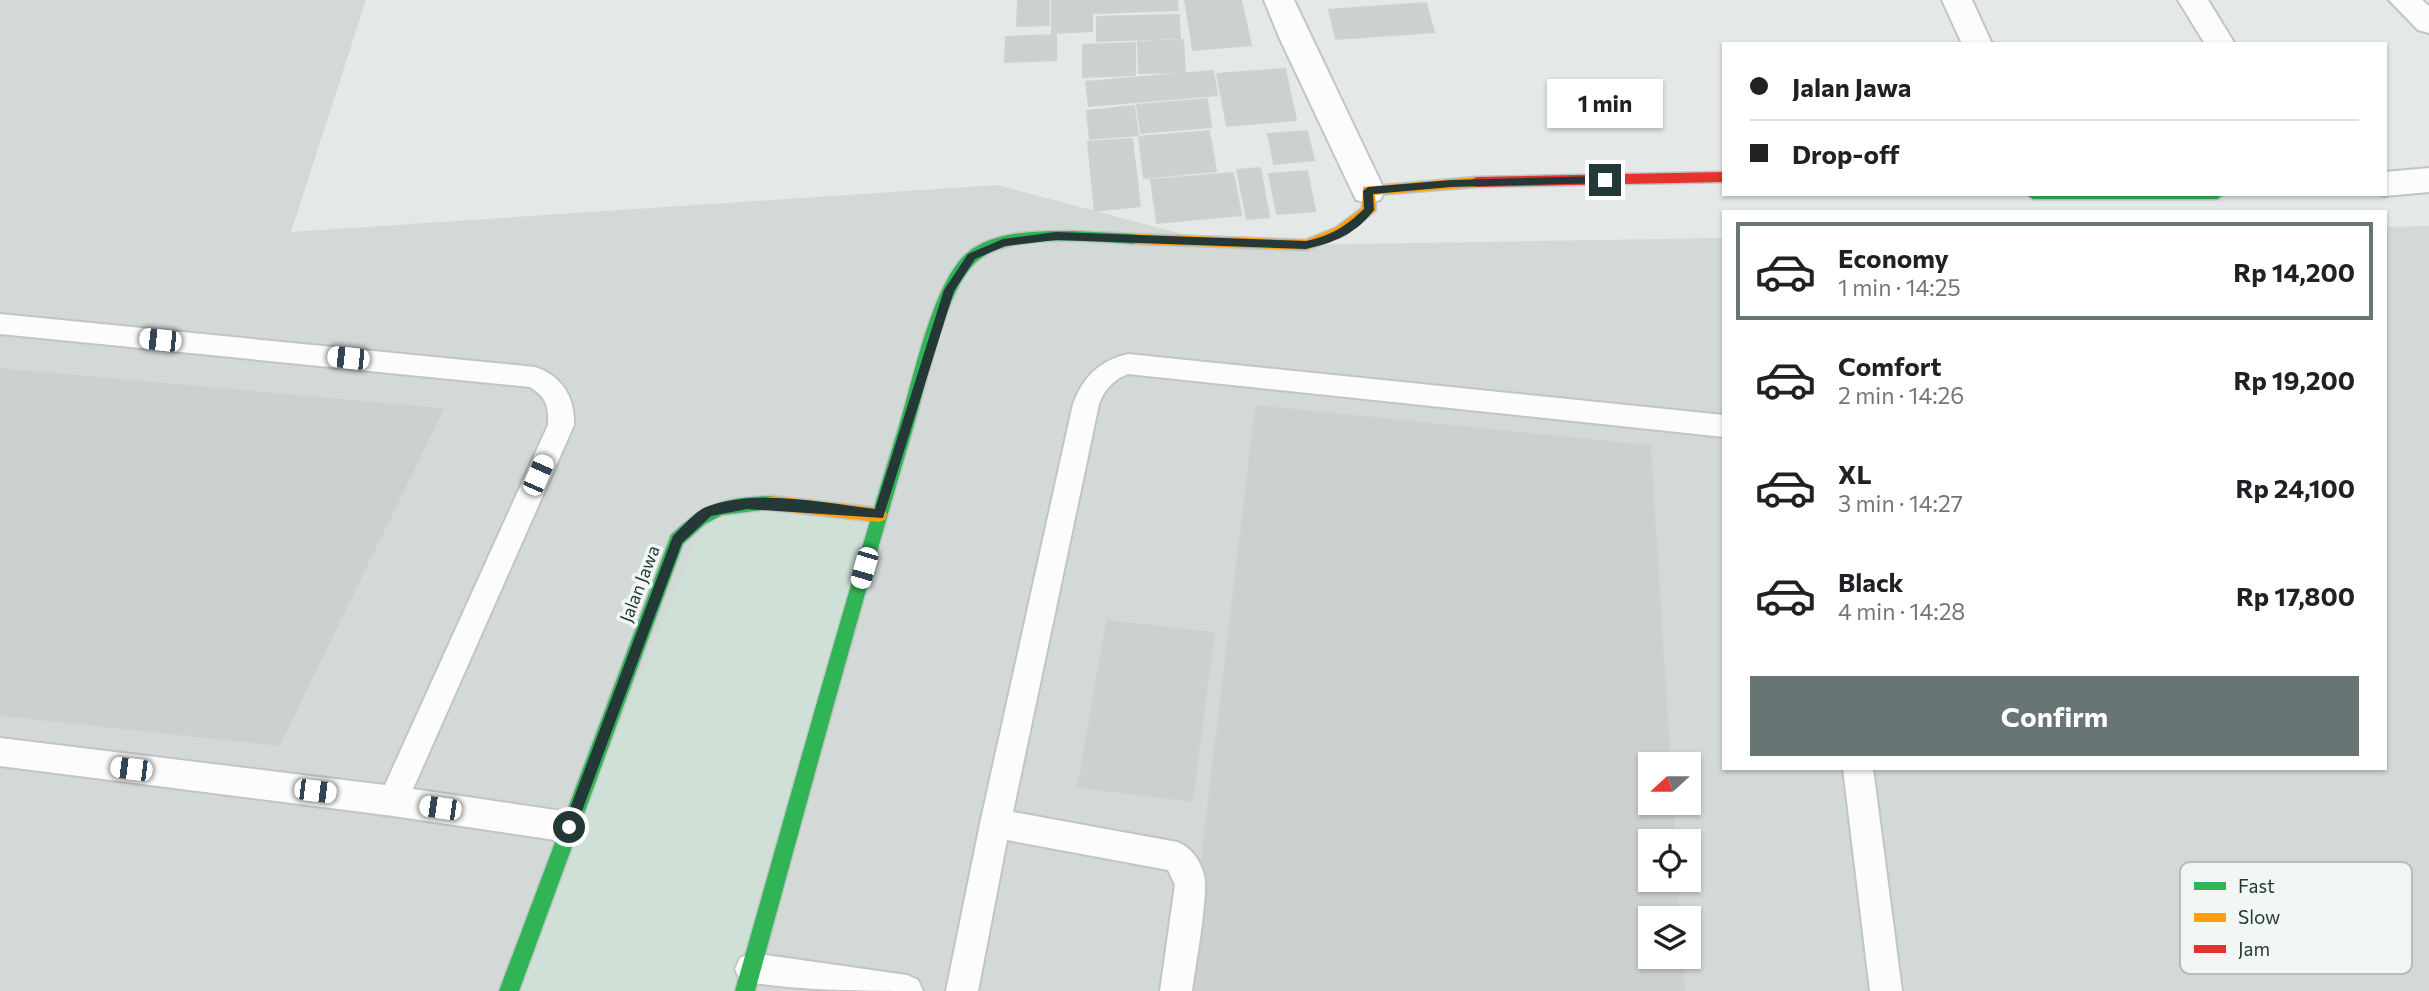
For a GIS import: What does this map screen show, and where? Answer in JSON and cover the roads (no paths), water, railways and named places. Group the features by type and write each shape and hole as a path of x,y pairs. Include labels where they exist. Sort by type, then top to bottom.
{"street":[{"path":"748,980 879,515 949,290 971,257 1003,243 1056,236 1306,245 1330,240 1350,228 1369,210 1368,191 1279,0"},
{"path":"1957,0 1976,42"},
{"path":"2193,0 2219,42"},
{"path":"2404,0 2429,23"},
{"path":"1368,191 1451,183 1722,177"},
{"path":"2387,184 2429,180"},
{"path":"2116,196 2177,196"},
{"name":"Jalan Jawa","path":"509,991 677,540 708,512 747,504 811,506 879,515"}],"lane":[{"path":"0,324 535,377 554,390 560,404 561,425 393,801"},
{"path":"962,991 995,824 1086,404 1090,390 1112,369 1128,364 1722,426"},
{"path":"0,752 393,801 569,827"},
{"path":"1858,770 1886,991"},
{"path":"995,824 1156,851 1177,857 1189,876 1190,885 1176,991"},
{"path":"748,980 907,991"}]}
